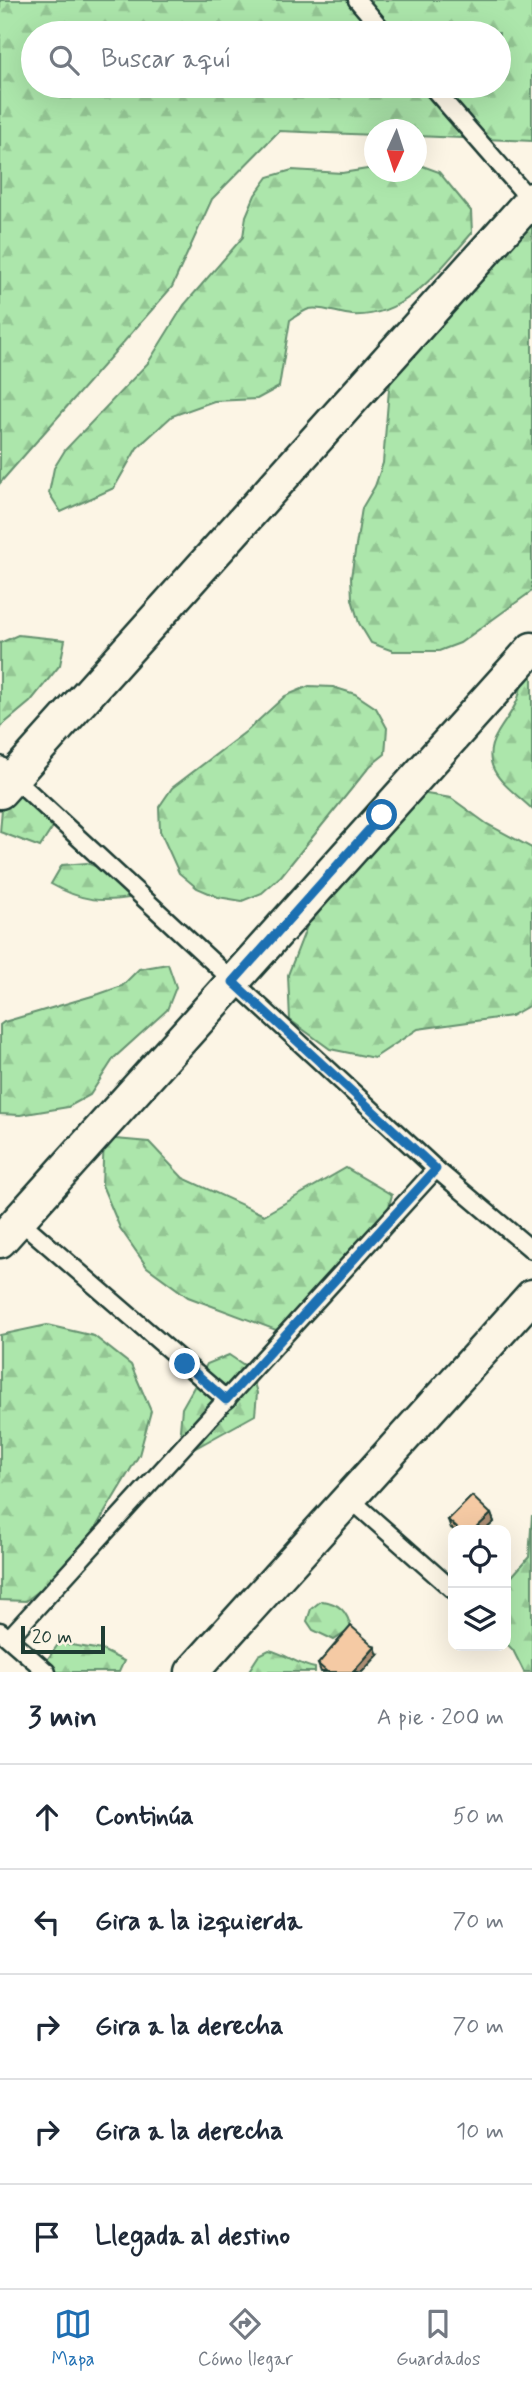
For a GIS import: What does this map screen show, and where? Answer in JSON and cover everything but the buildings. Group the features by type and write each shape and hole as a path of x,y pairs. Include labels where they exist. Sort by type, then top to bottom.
{"street":[{"path":"4,778 531,200"},
{"path":"10,1231 532,649"},
{"path":"192,1672 532,1296"}],"lane":[{"path":"357,0 375,21"},
{"path":"442,98 531,200"},
{"path":"4,778 233,982 436,1169 532,1250"},
{"path":"47,1672 4,1634 226,1400 436,1169"},
{"path":"10,1231 226,1400"},
{"path":"349,1498 451,1588"}],"green space":[{"path":"0,0 532,0 532,141 427,136 427,119 364,119 364,135 279,131 212,199 172,287 0,483"},
{"path":"427,168 439,172 471,211 472,233 420,289 389,309 352,315 314,308 297,315 290,320 279,387 257,399 214,401 172,416 137,448 114,488 61,512 49,493 54,468 65,450 148,363 184,305 243,237 246,216 255,195 268,177 292,170 342,173 364,170 364,182 427,182"},
{"path":"532,198 532,591 460,643 439,651 393,651 371,643 359,623 352,599 351,577 362,508 375,486 383,463 389,389 394,365"},
{"path":"18,635 65,640 60,665 30,702 0,727 0,643"},
{"path":"532,643 532,809 505,785 490,757 497,734 517,701 526,657"},
{"path":"309,686 333,687 355,694 376,708 387,728 385,754 370,766 281,876 262,893 242,901 218,897 197,888 179,873 160,831 159,807 172,788 248,730 285,696"},
{"path":"408,791 451,798 487,824 532,848 532,1004 511,1016 418,1029 374,1058 330,1049 290,1020 288,975 338,846"},
{"path":"20,793 58,819 40,847 0,832 2,809"},
{"path":"87,863 133,881 135,897 92,899 72,894 51,884 62,865"},
{"path":"168,964 176,987 167,1010 114,1058 90,1095 68,1107 20,1115 0,1114 0,1025 122,986 139,969"},
{"path":"104,1138 149,1142 183,1178 264,1215 346,1168 392,1195 380,1239 318,1310 276,1330 188,1297 147,1267 120,1228 102,1185"},
{"path":"47,1325 94,1336 131,1365 151,1411 139,1455 90,1537 61,1574 26,1601 0,1600 0,1335"},
{"path":"229,1355 250,1369 257,1393 255,1415 192,1450 180,1430 182,1408 207,1364"},
{"path":"532,1515 532,1672 524,1672 511,1648 511,1577 529,1557"},
{"path":"321,1601 337,1606 345,1613 350,1623 351,1629 334,1640 313,1630 307,1621 311,1609"},
{"path":"59,1643 102,1650 124,1661 119,1672 54,1672 45,1663"},
{"path":"269,1650 315,1668 315,1672 248,1672 259,1655"}],"route":[{"path":"185,1364 226,1400 436,1169 233,982 382,815"}]}
